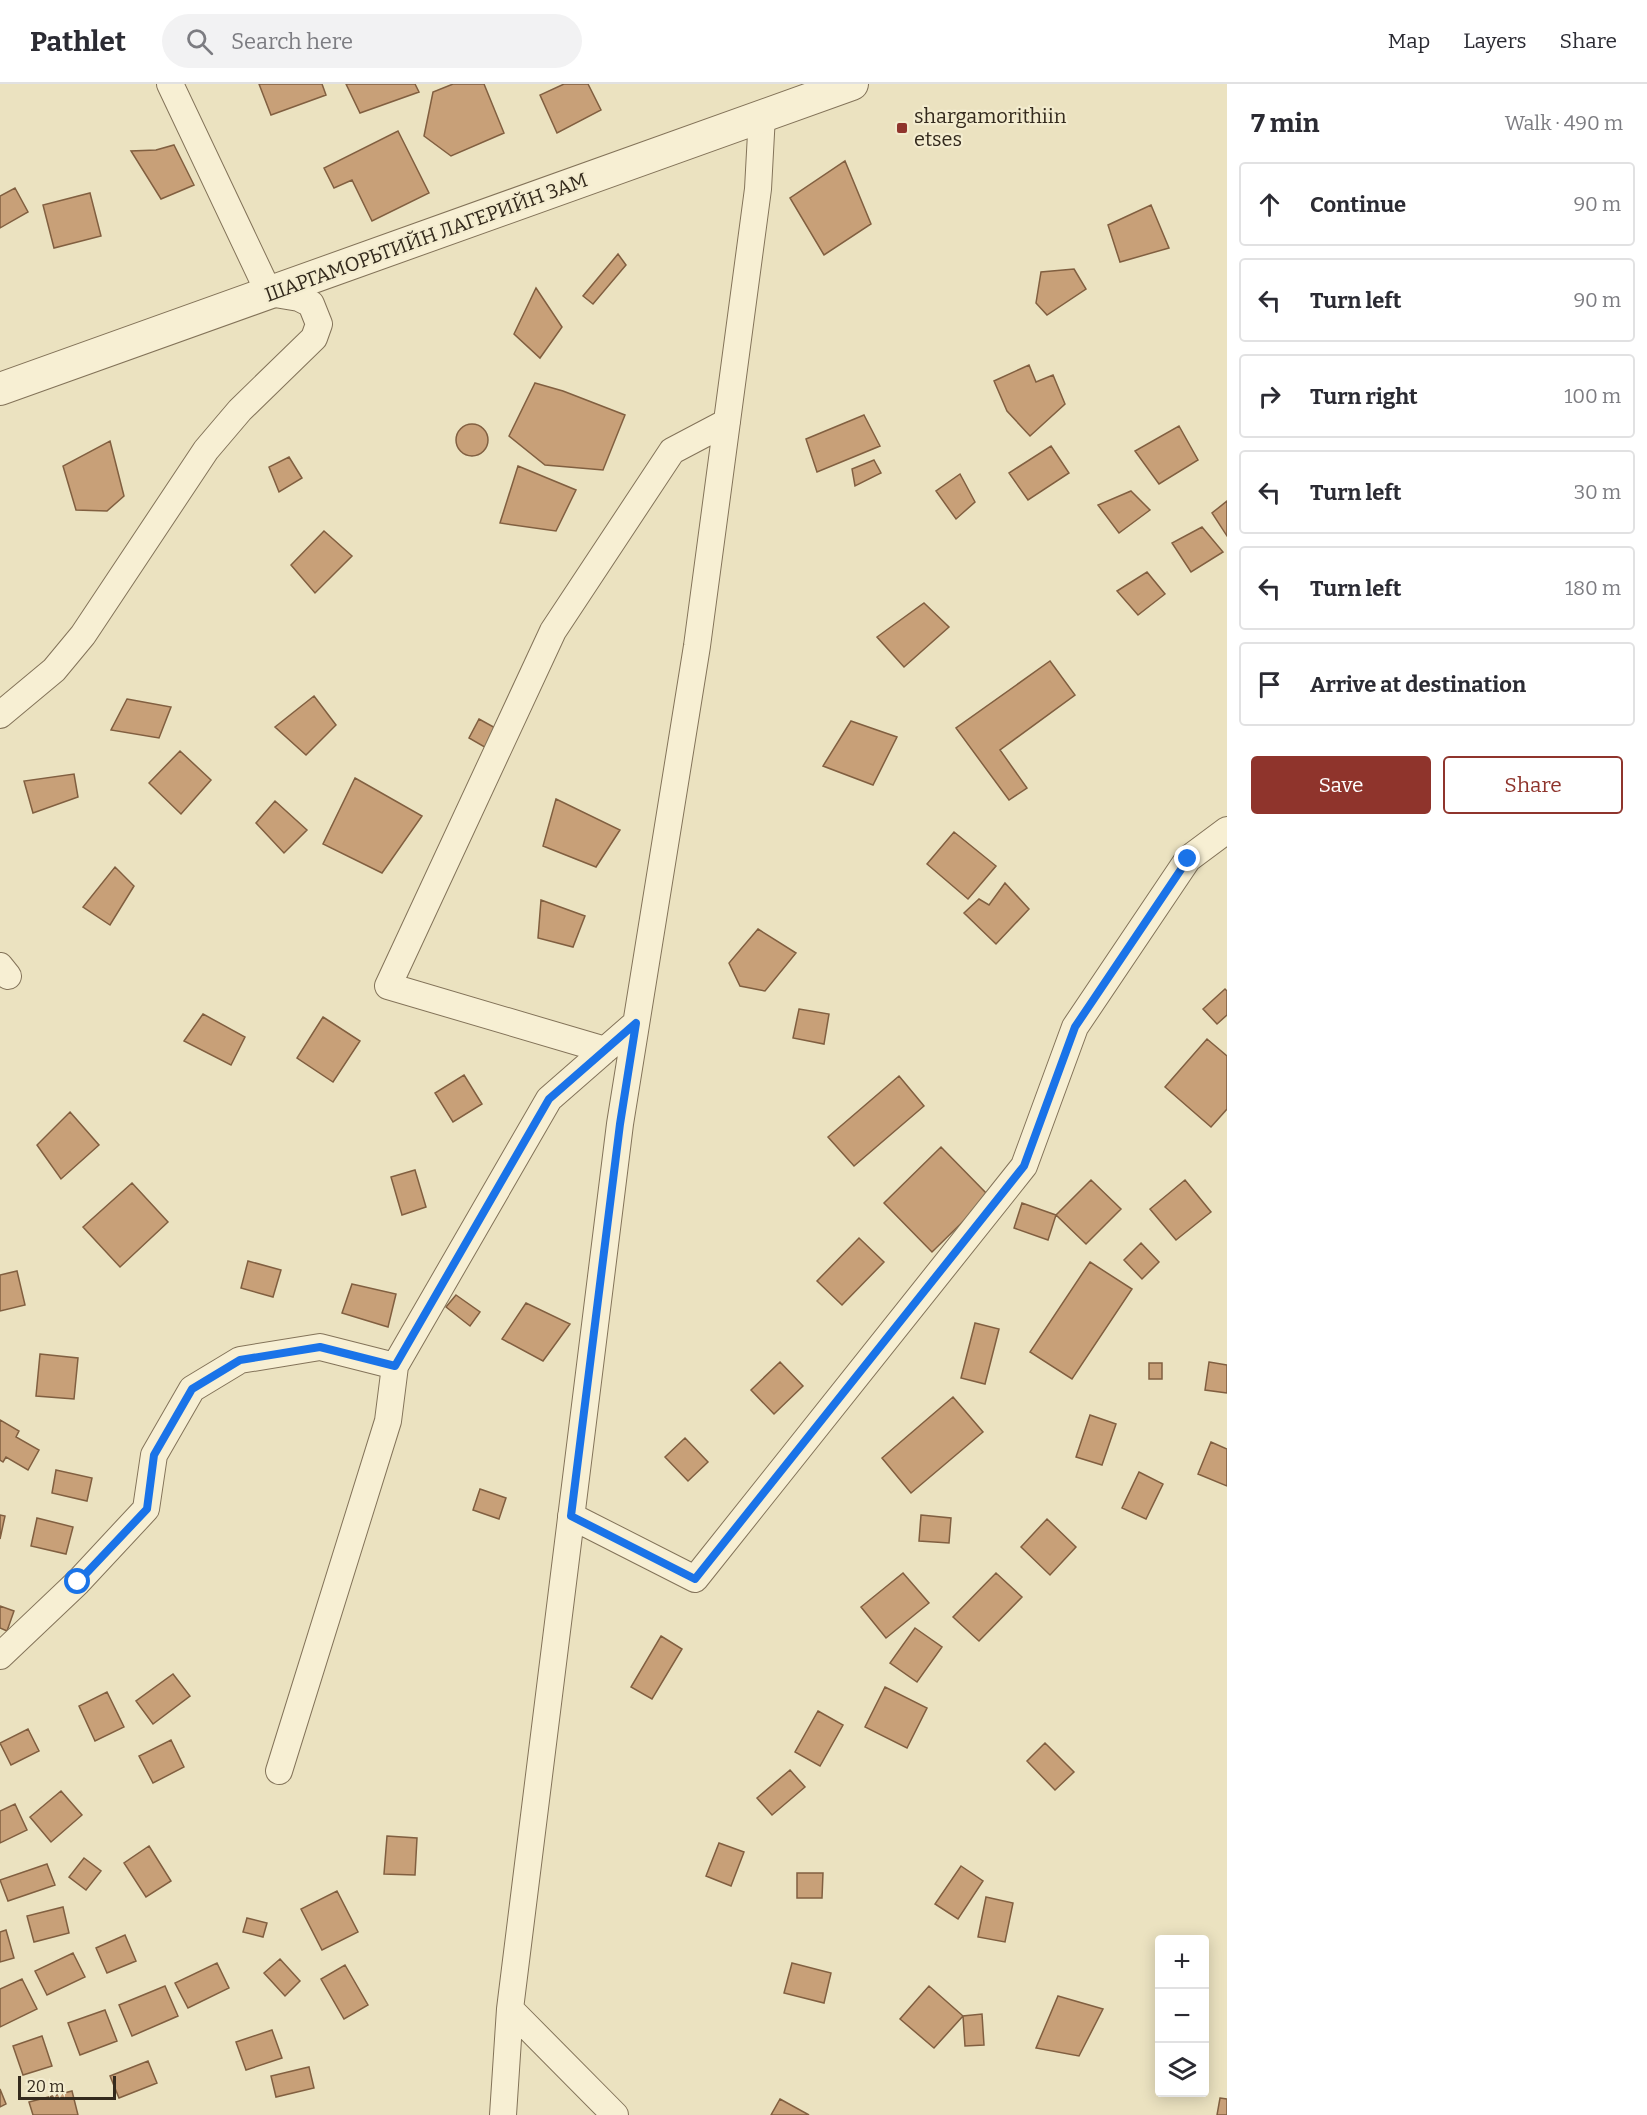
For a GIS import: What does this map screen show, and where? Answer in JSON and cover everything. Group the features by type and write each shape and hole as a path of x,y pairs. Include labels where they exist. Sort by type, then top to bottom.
{"street":[{"path":"0,715 54,670 83,635 206,450 240,410 314,338 319,324 311,304 299,298 269,293 170,84"},
{"name":"ШАРГАМОРЬТИЙН ЛАГЕРИЙН ЗАМ","path":"0,389 852,84"},
{"path":"502,2115 510,2009 620,1124 697,646 758,189 762,115"},
{"path":"605,1050 388,986 553,631 672,451 727,423"},
{"path":"571,1516 695,1579 1024,1166 1075,1027 1188,859 1227,830"},
{"path":"279,1771 388,1420 395,1366 549,1099 636,1023"},
{"path":"0,1656 78,1582 147,1509 154,1455 192,1389 240,1360 320,1347 395,1366"},
{"path":"510,2009 615,2115"}],"building":[{"path":"259,84 322,84 326,95 271,115"},
{"path":"346,84 415,84 419,92 360,113"},
{"path":"453,84 484,84 504,133 451,156 424,136 433,92"},
{"path":"564,84 588,84 601,110 557,133 540,95"},
{"path":"398,131 429,193 372,221 352,180 334,188 324,168"},
{"path":"174,145 194,185 161,199 131,151 156,150"},
{"path":"845,161 871,224 824,255 790,198"},
{"path":"15,188 28,212 0,228 0,196"},
{"path":"90,193 101,236 54,248 43,205"},
{"path":"1151,205 1169,248 1120,262 1108,225"},
{"path":"618,254 626,265 593,304 583,296"},
{"path":"1074,269 1086,289 1047,315 1036,303 1041,272"},
{"path":"536,288 562,327 540,358 514,334"},
{"path":"1029,365 1036,382 1053,375 1065,404 1030,436 1007,411 994,381"},
{"path":"535,383 563,391 625,415 603,470 545,465 509,436"},
{"path":"864,415 880,446 817,472 806,439"},
{"path":"472,424 483,429 488,440 483,451 472,456 461,451 456,440 461,429"},
{"path":"1179,426 1198,460 1159,484 1135,451"},
{"path":"110,441 124,496 107,511 76,510 63,466"},
{"path":"1051,446 1069,473 1028,500 1009,473"},
{"path":"289,457 302,478 279,492 269,467"},
{"path":"874,460 881,473 855,486 852,469"},
{"path":"518,466 576,490 556,531 500,523"},
{"path":"960,474 975,502 956,519 936,491"},
{"path":"1131,491 1150,510 1119,533 1098,505"},
{"path":"1227,501 1227,536 1212,513"},
{"path":"1202,527 1223,552 1191,572 1172,543"},
{"path":"324,531 352,556 315,593 291,565"},
{"path":"1147,572 1165,594 1138,615 1117,591"},
{"path":"924,603 949,627 904,667 877,637"},
{"path":"1050,661 1075,695 1000,750 1027,788 1009,800 956,728"},
{"path":"314,696 336,725 306,755 275,727"},
{"path":"127,699 171,707 159,738 111,730"},
{"path":"479,719 499,730 488,749 469,738"},
{"path":"851,721 897,737 873,785 823,766"},
{"path":"180,751 211,780 181,814 149,783"},
{"path":"74,774 78,797 33,813 24,781"},
{"path":"355,778 422,816 382,873 323,844"},
{"path":"556,799 620,830 596,867 543,846"},
{"path":"275,801 307,830 284,853 256,823"},
{"path":"954,832 996,866 968,899 927,864"},
{"path":"115,867 134,886 110,925 83,907"},
{"path":"1005,883 1029,909 996,944 964,913 979,899 989,905"},
{"path":"541,900 585,916 573,947 538,938"},
{"path":"758,929 796,953 765,991 740,986 729,963"},
{"path":"1225,989 1227,991 1227,1015 1217,1024 1203,1009"},
{"path":"799,1009 829,1014 824,1044 793,1038"},
{"path":"203,1014 245,1037 231,1065 184,1041"},
{"path":"323,1017 360,1041 333,1082 297,1058"},
{"path":"1207,1039 1227,1056 1227,1109 1211,1127 1165,1087"},
{"path":"464,1075 482,1104 453,1122 435,1093"},
{"path":"899,1076 924,1106 854,1166 828,1137"},
{"path":"70,1112 99,1145 61,1179 37,1145"},
{"path":"941,1147 989,1196 932,1252 884,1203"},
{"path":"415,1170 426,1207 402,1215 391,1177"},
{"path":"1091,1180 1121,1209 1086,1244 1056,1215"},
{"path":"1185,1180 1211,1212 1176,1240 1150,1209"},
{"path":"132,1183 168,1222 120,1267 83,1227"},
{"path":"1022,1203 1056,1215 1048,1240 1014,1228"},
{"path":"859,1238 884,1262 842,1305 817,1281"},
{"path":"1141,1243 1159,1262 1142,1279 1124,1260"},
{"path":"248,1261 281,1270 273,1297 241,1288"},
{"path":"1090,1262 1132,1289 1072,1379 1030,1352"},
{"path":"17,1271 25,1305 0,1311 0,1275"},
{"path":"352,1284 396,1294 388,1327 342,1313"},
{"path":"456,1295 480,1312 470,1326 446,1307"},
{"path":"526,1303 570,1324 543,1361 502,1339"},
{"path":"975,1323 999,1329 985,1384 961,1378"},
{"path":"40,1354 78,1358 74,1399 36,1396"},
{"path":"780,1362 803,1386 774,1414 751,1390"},
{"path":"1209,1362 1227,1365 1227,1393 1205,1390"},
{"path":"1149,1363 1162,1363 1162,1379 1149,1379"},
{"path":"953,1397 983,1432 911,1493 882,1458"},
{"path":"1090,1415 1116,1424 1102,1465 1076,1457"},
{"path":"0,1420 19,1431 16,1437 39,1450 28,1470 6,1457 3,1462 0,1460"},
{"path":"685,1438 708,1462 688,1481 665,1457"},
{"path":"1211,1442 1227,1449 1227,1486 1198,1474"},
{"path":"56,1470 92,1478 87,1501 52,1493"},
{"path":"1139,1472 1163,1484 1146,1519 1122,1508"},
{"path":"480,1489 506,1498 499,1519 473,1510"},
{"path":"0,1515 5,1516 0,1539"},
{"path":"921,1515 951,1518 949,1543 919,1541"},
{"path":"37,1518 73,1527 66,1554 31,1546"},
{"path":"1047,1519 1076,1547 1050,1575 1021,1547"},
{"path":"903,1573 929,1603 886,1638 861,1607"},
{"path":"996,1573 1022,1597 979,1641 953,1617"},
{"path":"0,1606 14,1611 7,1631 0,1628"},
{"path":"915,1628 942,1647 917,1682 890,1663"},
{"path":"661,1636 682,1649 652,1699 631,1687"},
{"path":"173,1674 190,1696 153,1724 136,1701"},
{"path":"885,1687 927,1708 907,1748 865,1727"},
{"path":"107,1692 124,1727 95,1741 79,1706"},
{"path":"818,1711 843,1725 820,1766 795,1752"},
{"path":"28,1729 39,1751 11,1765 0,1743"},
{"path":"171,1740 184,1767 153,1783 139,1756"},
{"path":"1045,1743 1074,1772 1055,1790 1027,1761"},
{"path":"790,1770 805,1787 772,1815 757,1798"},
{"path":"61,1791 82,1815 51,1842 30,1817"},
{"path":"15,1804 27,1830 0,1843 0,1811"},
{"path":"387,1836 417,1838 415,1875 384,1874"},
{"path":"719,1843 744,1852 731,1886 706,1876"},
{"path":"149,1846 171,1881 146,1897 124,1863"},
{"path":"84,1858 101,1871 86,1890 69,1877"},
{"path":"47,1864 55,1885 8,1901 0,1880"},
{"path":"961,1866 983,1881 958,1919 935,1904"},
{"path":"797,1873 823,1873 822,1898 797,1898"},
{"path":"337,1891 358,1932 322,1950 301,1909"},
{"path":"986,1897 1013,1903 1005,1942 978,1937"},
{"path":"63,1907 69,1933 34,1942 27,1916"},
{"path":"247,1918 267,1923 263,1937 243,1932"},
{"path":"6,1930 14,1958 0,1962 0,1932"},
{"path":"125,1935 136,1961 107,1973 96,1948"},
{"path":"73,1953 85,1977 47,1995 35,1971"},
{"path":"280,1959 300,1981 285,1996 264,1973"},
{"path":"217,1963 229,1988 188,2008 175,1983"},
{"path":"792,1963 831,1973 824,2003 784,1993"},
{"path":"345,1965 368,2005 344,2019 321,1979"},
{"path":"22,1979 37,2009 0,2027 0,1989"},
{"path":"165,1986 178,2016 132,2036 119,2005"},
{"path":"929,1986 963,2016 934,2048 900,2019"},
{"path":"1058,1996 1103,2009 1079,2056 1036,2048"},
{"path":"105,2010 117,2041 80,2055 68,2023"},
{"path":"982,2014 984,2045 965,2046 963,2016"},
{"path":"272,2030 282,2058 246,2070 236,2042"},
{"path":"42,2036 52,2066 23,2075 13,2046"},
{"path":"148,2061 157,2083 119,2098 110,2076"},
{"path":"309,2067 314,2088 276,2097 271,2076"},
{"path":"0,2089 6,2104 0,2107"},
{"path":"72,2091 78,2115 33,2115 29,2102"},
{"path":"1220,2098 1227,2099 1227,2115 1217,2115"},
{"path":"780,2099 809,2115 771,2115"}],"place":[{"name":"shargamorithiin etses","path":"902,128"}],"route":[{"path":"78,1582 147,1509 154,1455 192,1389 240,1360 320,1347 395,1366 549,1099 636,1023 620,1124 571,1516 695,1579 1024,1166 1075,1027 1188,859"}]}
